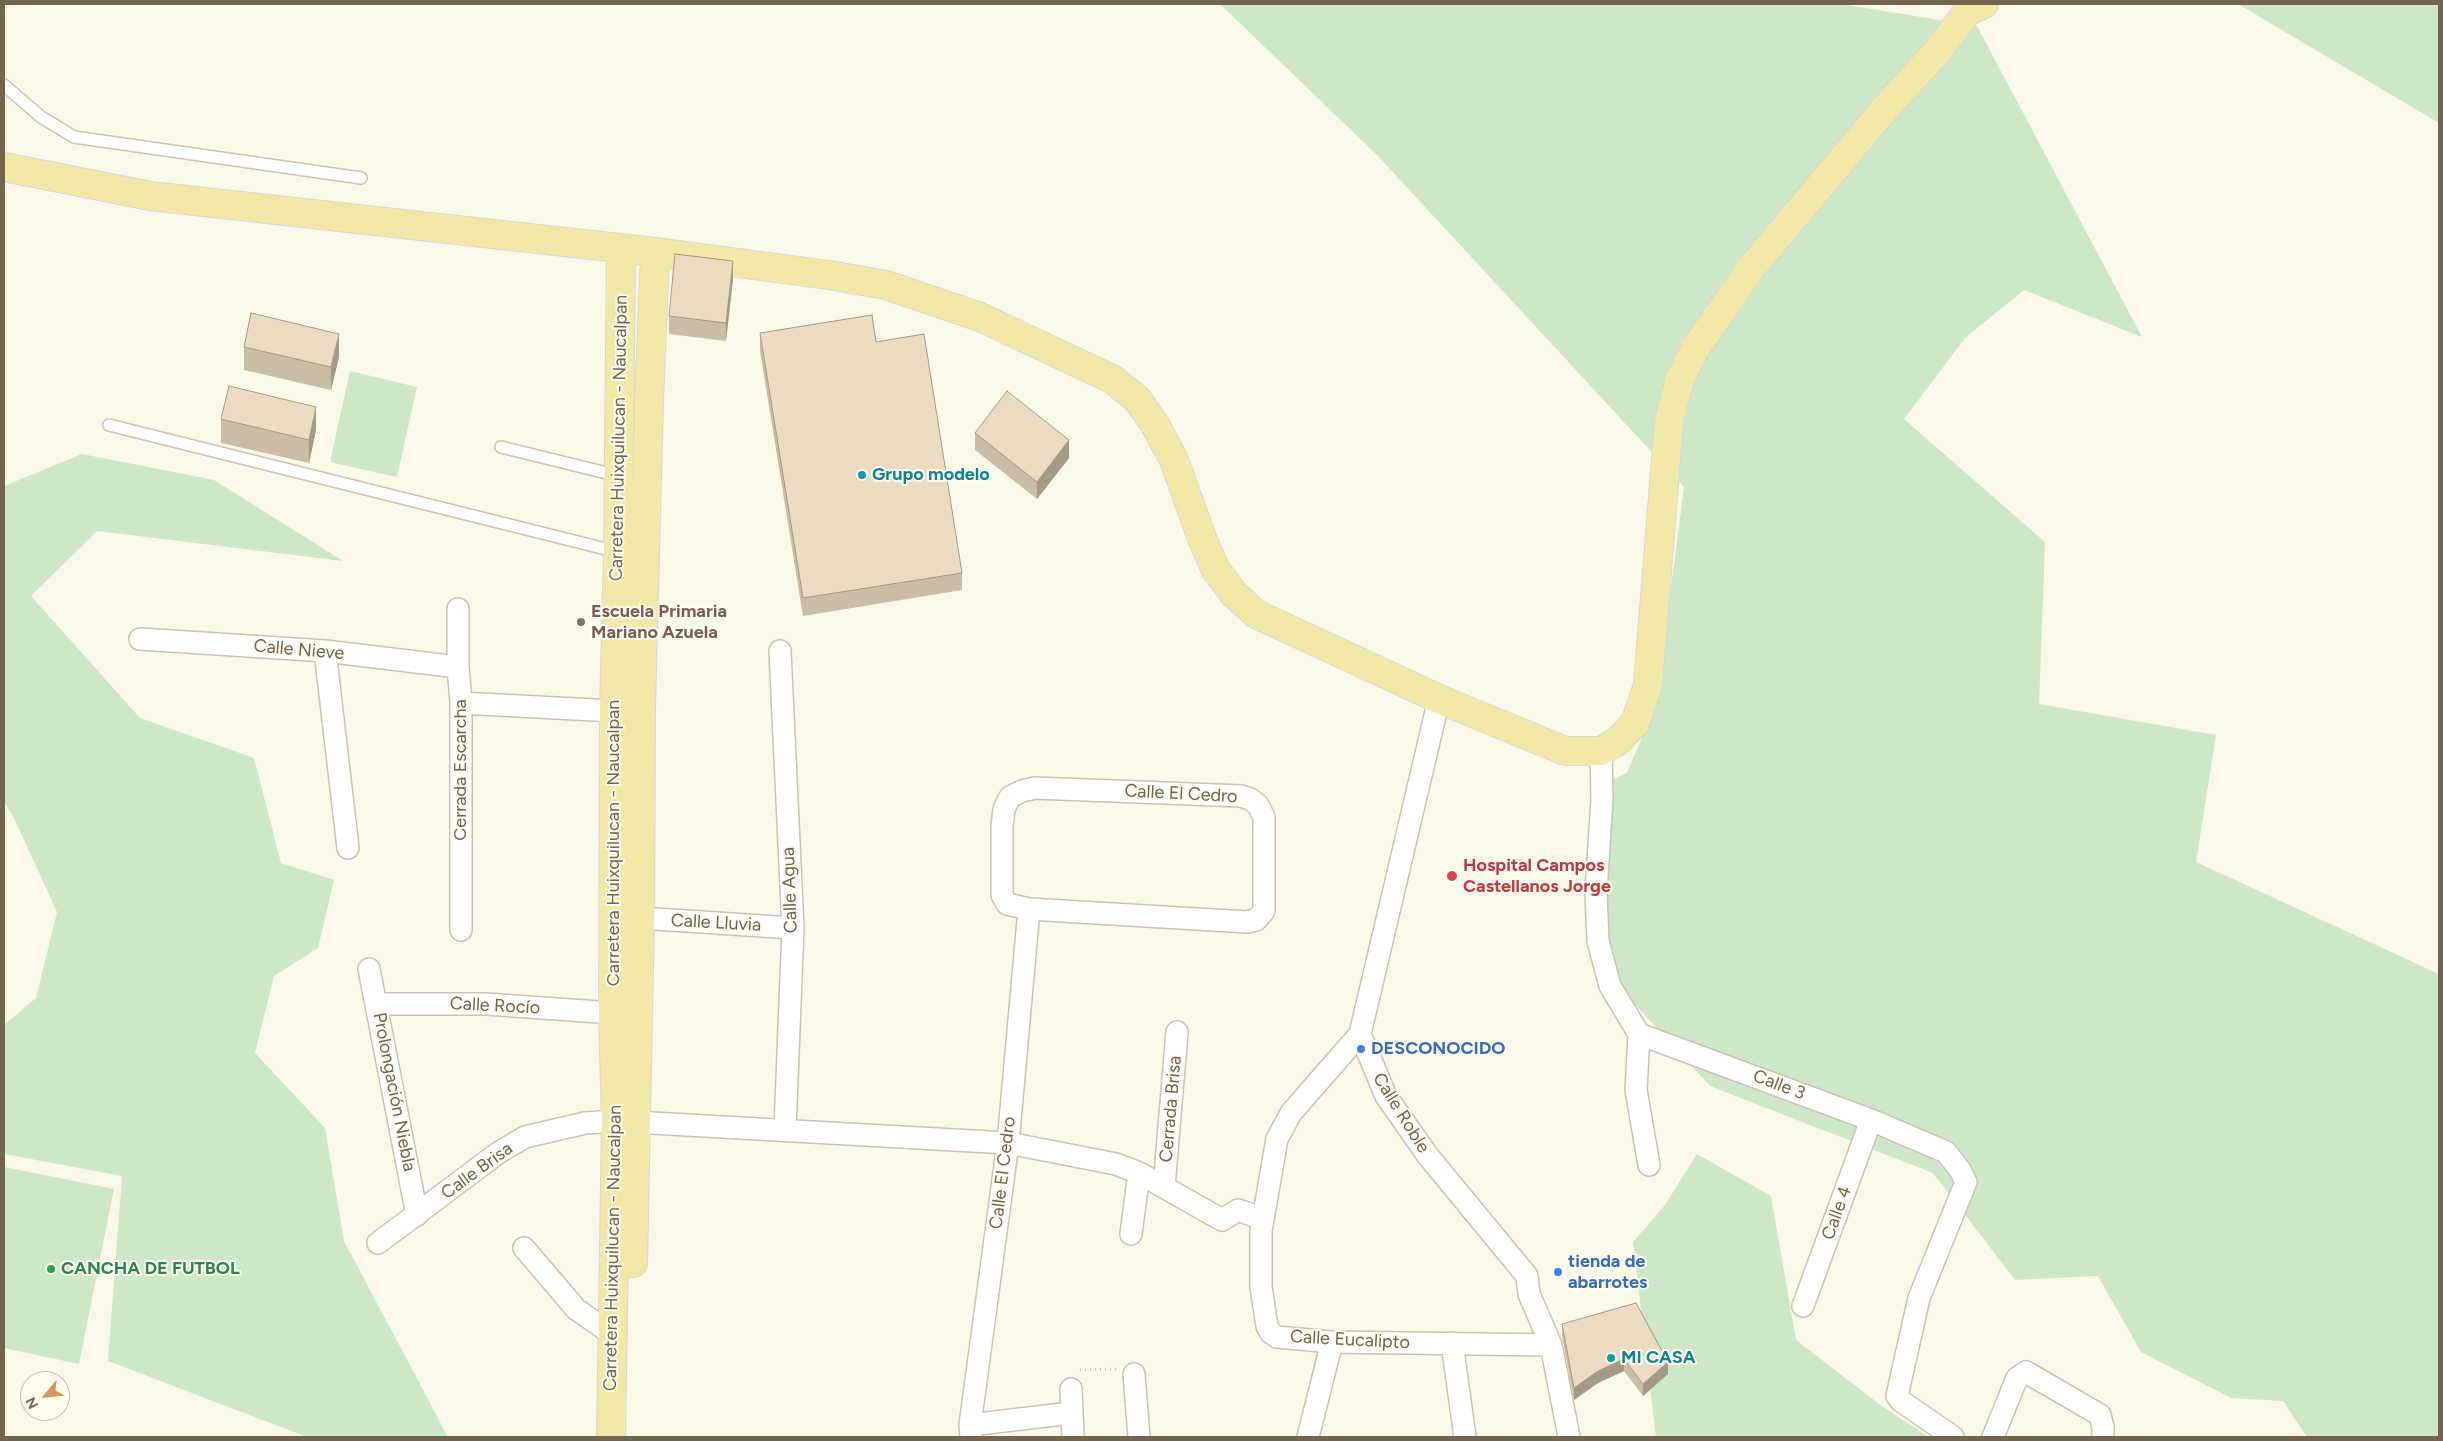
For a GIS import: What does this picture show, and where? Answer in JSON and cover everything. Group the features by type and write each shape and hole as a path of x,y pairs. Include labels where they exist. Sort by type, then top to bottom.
{"main road":[{"path":"4,167 150,196 655,252 829,275 886,285 980,317 1112,379 1137,399 1154,422 1174,460 1213,563 1234,594 1256,614 1439,699 1565,751 1601,751 1618,741 1635,723 1648,685 1669,421 1680,379 1696,346 1752,267 1888,106 1937,52 1973,6"},
{"name":"Carretera Huixquilucan - Naucalpan","path":"621,249 620,476 614,711 613,1013 626,1121 629,1437"},
{"name":"Carretera Huixquilucan - Naucalpan","path":"611,1437 613,1335 640,918 641,707 655,252"}],"street":[{"name":"Cerrada Escarcha","path":"458,609 458,667 461,703 461,930"},
{"name":"Calle Nieve","path":"140,639 325,650 458,667"},
{"path":"325,650 348,848"},
{"name":"Calle Agua","path":"780,651 792,928 785,1129"},
{"path":"1360,1034 1439,699"},
{"path":"461,703 614,711 641,707"},
{"path":"1601,751 1602,799 1596,892 1598,941 1610,986 1639,1034 1636,1090 1649,1165"},
{"name":"Calle El Cedro","path":"1035,788 1241,796 1258,805 1264,817 1264,911 1256,920 1247,922 1029,909 1007,904 1002,895 1002,827 1004,809 1010,797 1022,791 1035,788"},
{"name":"Calle El Cedro","path":"971,1431 1008,1143 1029,909"},
{"name":"Calle Lluvia","path":"640,918 792,928"},
{"name":"Prolongación Niebla","path":"369,969 417,1215"},
{"name":"Calle Rocío","path":"377,1004 486,1004 613,1013"},
{"name":"Cerrada Brisa","path":"1164,1186 1177,1032"},
{"name":"Calle Eucalipto","path":"1360,1034 1291,1113 1277,1140 1262,1219 1261,1287 1267,1326 1271,1333 1277,1337 1332,1342 1551,1345"},
{"name":"Calle Roble","path":"1360,1034 1386,1096 1428,1156 1527,1276 1529,1294 1551,1345 1569,1437"},
{"name":"Calle 3","path":"1639,1034 1680,1047 1871,1120 1946,1152 1955,1162 1966,1182 1919,1298 1897,1396 1901,1401 1953,1437"},
{"name":"Calle 4","path":"1803,1306 1871,1120"},
{"name":"Calle Brisa","path":"378,1243 498,1153 525,1137 585,1123 626,1121 1008,1143 1116,1164 1164,1186 1222,1220 1238,1210 1262,1219"},
{"path":"1131,1234 1139,1173"},
{"path":"524,1248 576,1309 613,1335"},
{"path":"1308,1437 1332,1342"},
{"path":"1452,1343 1465,1437"},
{"path":"1992,1437 2017,1378 2026,1372 2100,1415 2103,1426 2102,1437"},
{"path":"1134,1374 1139,1437"},
{"path":"1071,1389 1073,1437"},
{"path":"971,1431 1071,1413"}],"lane":[{"path":"4,85 41,117 74,137 361,178"},
{"path":"109,425 618,552"},
{"path":"501,447 620,476"}],"path":[{"path":"1071,1389 1073,1371 1127,1367 1134,1374"}],"green space":[{"path":"1220,4 1841,4 1977,26 2142,337 2024,290 1965,338 1904,419 2045,542 2039,704 2216,735 2196,862 2439,974 2439,1437 2307,1437 2283,1401 2231,1398 2141,1352 2098,1276 2015,1280 1933,1173 1710,1086 1608,975 1595,789 1627,773 1656,704 1684,487 1377,155"},
{"path":"2238,4 2439,4 2439,123"},
{"path":"350,371 417,387 397,477 330,462"},
{"path":"82,454 214,480 343,561 97,531 31,596 140,718 254,758 281,863 334,880 318,948 274,976 255,1053 325,1128 344,1241 448,1437 307,1437 108,1361 122,1176 4,1154 4,1025 36,998 57,912 14,818 4,801 4,486"},
{"path":"1697,1154 1771,1196 1796,1340 1883,1407 1929,1437 1656,1437 1633,1242 1665,1205"},
{"name":"CANCHA DE FUTBOL","path":"4,1167 114,1189 79,1364 4,1348"}],"building":[{"path":"675,254 733,261 726,323 669,316"},
{"path":"251,313 339,334 331,367 244,347"},
{"name":"Grupo modelo","path":"872,315 876,342 924,334 962,573 803,598 760,333"},
{"path":"229,386 316,407 309,440 221,419"},
{"path":"1007,391 1069,440 1037,482 975,433"},
{"name":"MI CASA","path":"1636,1303 1668,1362 1643,1384 1624,1359 1598,1371 1574,1388 1562,1324"}],"place":[{"name":"Grupo modelo","path":"862,475"},
{"name":"Escuela Primaria Mariano Azuela","path":"581,622"},
{"name":"Hospital Campos Castellanos Jorge","path":"1452,876"},
{"name":"DESCONOCIDO","path":"1361,1049"},
{"name":"CANCHA DE FUTBOL","path":"51,1269"},
{"name":"tienda de abarrotes","path":"1558,1272"},
{"name":"MI CASA","path":"1611,1358"}]}
